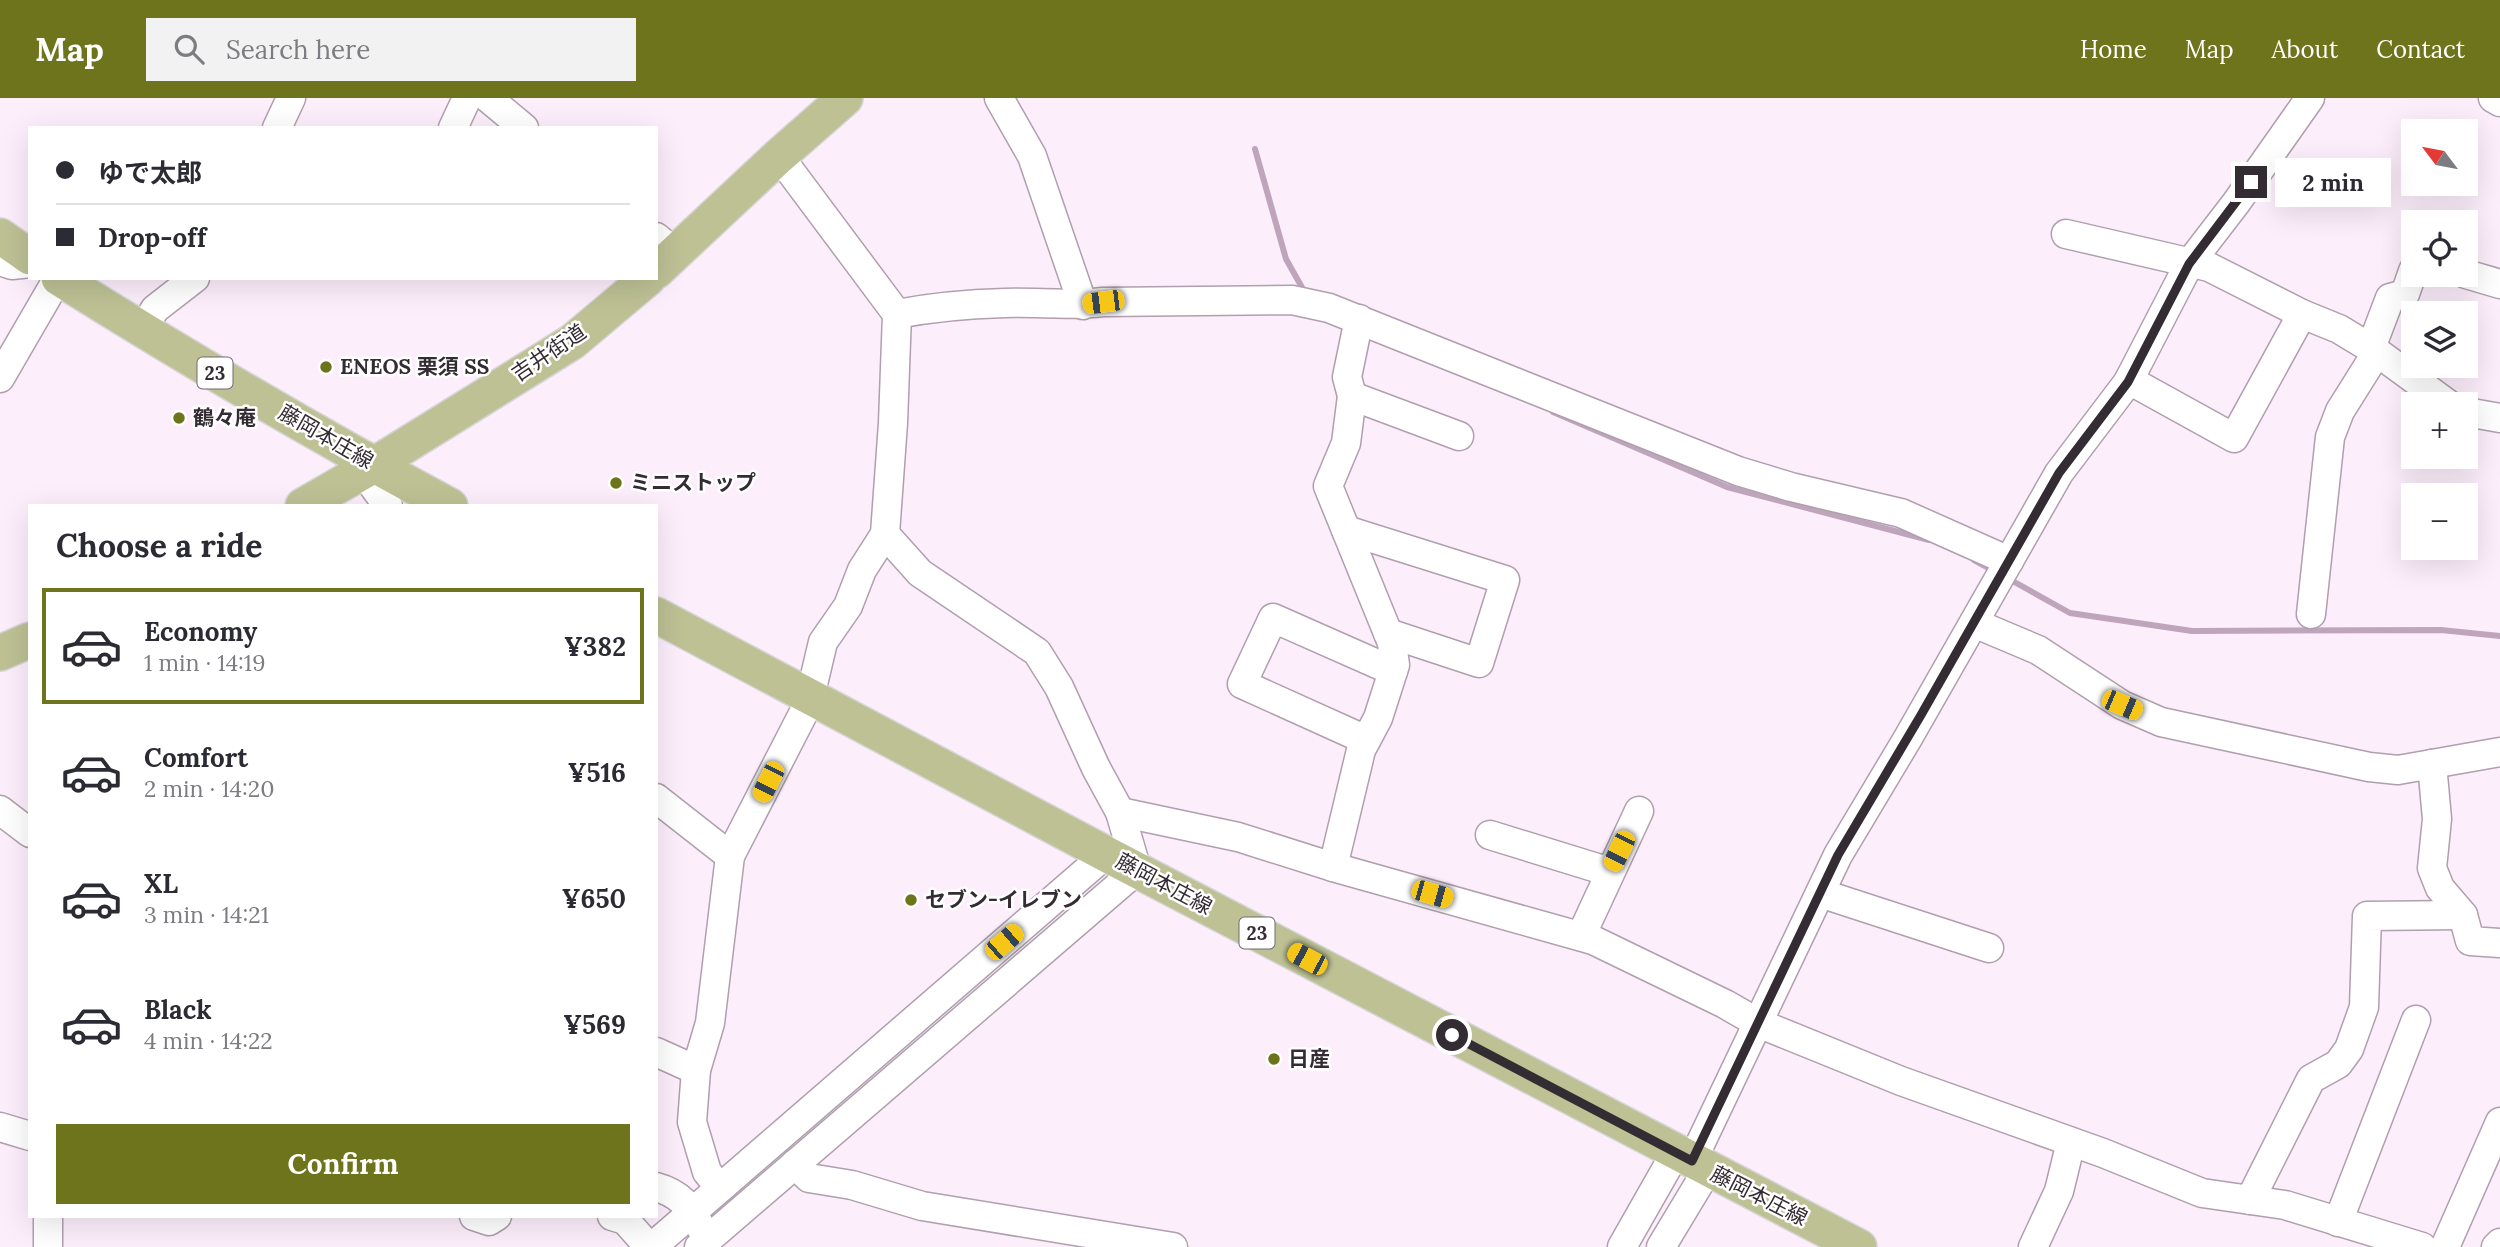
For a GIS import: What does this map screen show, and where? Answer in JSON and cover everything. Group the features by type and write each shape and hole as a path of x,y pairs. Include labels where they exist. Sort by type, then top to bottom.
{"main road":[{"path":"663,254 779,156 840,99"},
{"path":"0,236 28,258"},
{"name":"藤岡本庄線","path":"61,280 368,468 446,504"},
{"name":"吉井街道","path":"306,504 572,342 646,280"},
{"name":"藤岡本庄線","path":"658,616 1106,854 1860,1247"},
{"path":"0,653 28,641"}],"street":[{"path":"278,126 290,98"},
{"path":"454,126 467,98"},
{"path":"488,98 522,126"},
{"path":"999,98 1032,156 1083,305"},
{"path":"1661,1247 1692,1161 1838,855 2059,473 2129,380 2189,264 2310,98"},
{"path":"2493,98 2500,102"},
{"path":"720,1188 707,1172 692,1122 696,1070 709,1023 730,856 810,697 823,642 848,606 862,570 885,534 893,423 897,314 779,156"},
{"path":"2066,234 2209,267 2302,314 2339,328 2432,392"},
{"path":"0,261 12,265 28,261"},
{"path":"2478,278 2500,284"},
{"path":"0,378 57,280"},
{"path":"142,330 155,309 192,280"},
{"path":"2311,614 2330,437 2340,411 2374,350 2390,298 2405,294 2407,287"},
{"path":"897,314 935,306 1006,303 1083,305 1103,302 1292,300 1329,307 1738,471 1791,487 1902,513 2009,561"},
{"path":"2129,380 2234,438 2302,314"},
{"path":"1333,867 1355,771 1366,740 1378,718 1395,665 1392,643 1328,486 1346,443 1352,396 1347,377 1359,319"},
{"path":"1352,396 1459,436"},
{"path":"2478,414 2500,418"},
{"path":"368,468 387,504"},
{"path":"1346,530 1505,580 1479,663 1388,633"},
{"path":"658,1188 672,1191 693,1211 706,1245 795,1164 1137,870 1120,812 1096,768 1059,687 1037,652 920,573 885,534"},
{"path":"1366,740 1242,684 1273,618 1393,671"},
{"path":"1974,623 2038,650 2122,705 2161,722 2370,767 2398,770 2500,752"},
{"path":"2432,764 2437,819 2432,868 2440,888 2463,915 2470,941 2500,943"},
{"path":"658,800 730,856"},
{"path":"0,810 28,831"},
{"path":"1581,936 1639,811"},
{"path":"1120,812 1238,837 1333,867 1593,940 1726,1004 1758,1023 1901,1081 2071,1142 2202,1193 2285,1205 2422,1247"},
{"path":"1490,835 1610,872"},
{"path":"618,1218 625,1220 651,1247 1106,854"},
{"path":"1820,893 1989,948"},
{"path":"2250,1200 2311,1079 2338,1064 2349,1049 2364,1007 2367,916 2463,915"},
{"path":"2338,1222 2416,1020"},
{"path":"658,1053 696,1070"},
{"path":"2445,1247 2500,1122"},
{"path":"0,1127 28,1135"},
{"path":"2033,1247 2059,1191 2071,1142"},
{"path":"1622,1247 1692,1161"},
{"path":"795,1164 809,1178 852,1185 922,1206 1173,1247"},
{"path":"48,1218 48,1247"},
{"path":"2496,1247 2500,1243"}],"waterway":[{"path":"1255,149 1286,259 1304,291"},
{"path":"1553,412 1727,487 1929,540"},
{"path":"1974,560 1994,571"},
{"path":"2009,579 2070,613 2192,631 2441,630 2500,636"}],"place":[{"name":"ENEOS 栗須 SS","path":"326,367"},
{"name":"鶴々庵","path":"179,418"},
{"name":"ミニストップ","path":"616,483"},
{"name":"セブン-イレブン","path":"911,900"},
{"name":"日産","path":"1274,1059"}],"route":[{"path":"1452,1035 1692,1161 1838,855 2059,473 2128,382 2189,264 2251,182"}]}
